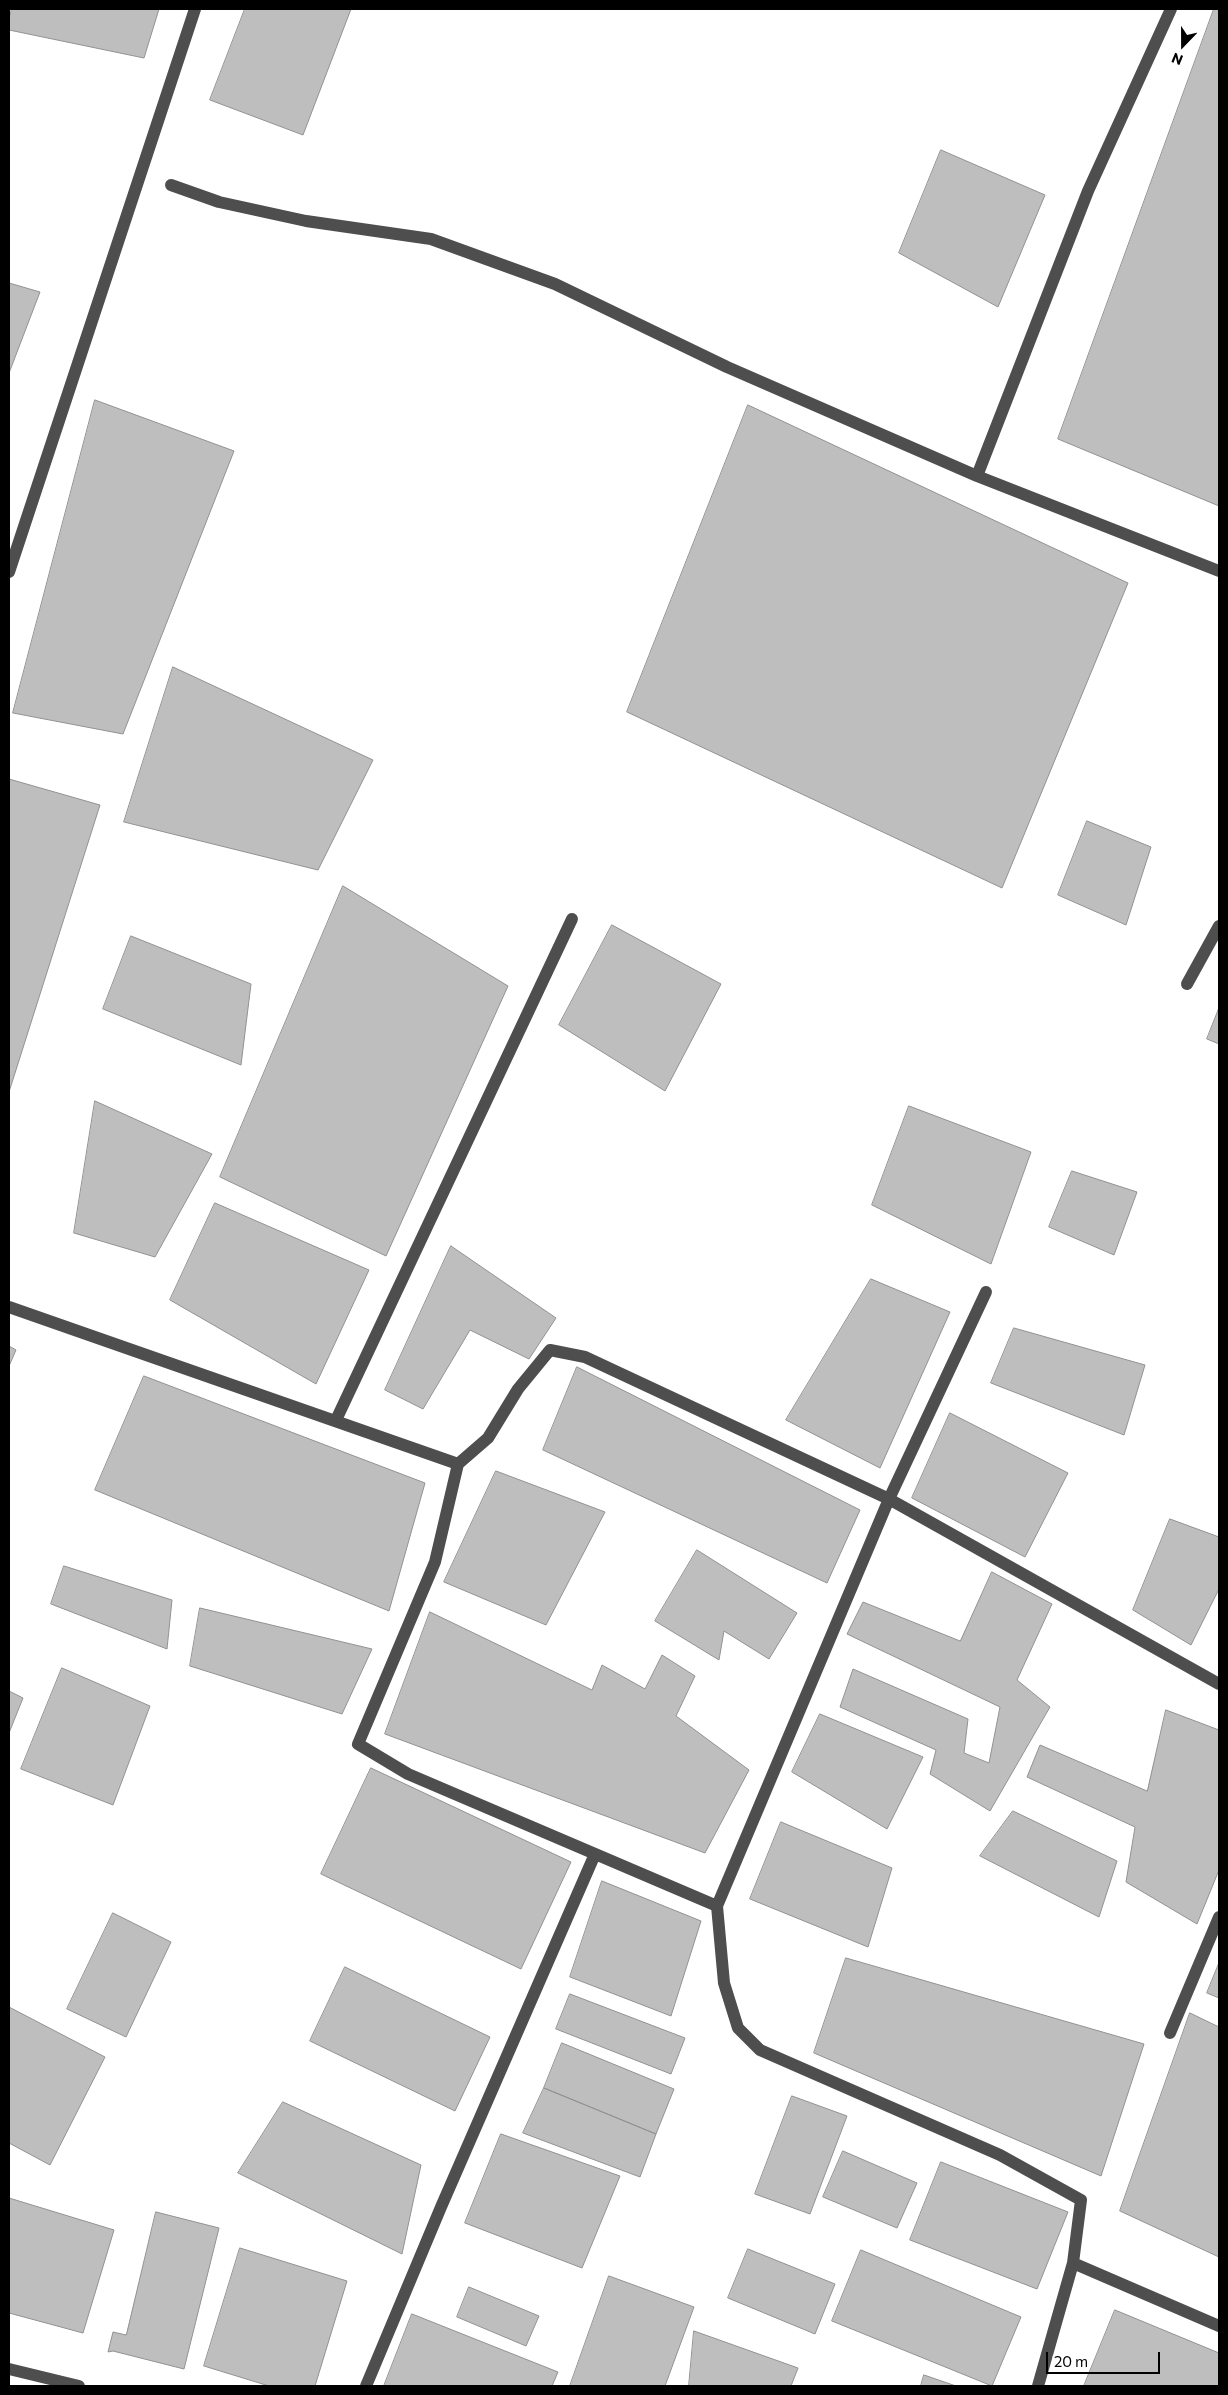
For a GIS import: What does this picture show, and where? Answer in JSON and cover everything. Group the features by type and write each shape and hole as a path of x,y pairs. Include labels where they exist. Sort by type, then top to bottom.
{"street":[{"path":"9,572 195,9"},
{"path":"977,476 1088,191 1171,9"},
{"path":"171,185 219,202 306,221 431,240 555,284 727,366 977,476 1219,571"},
{"path":"336,1420 572,919"},
{"path":"1187,984 1219,926"},
{"path":"986,1292 889,1500 717,1906 724,1983 738,2028 760,2050 1000,2155 1081,2200 1073,2262 1038,2386"},
{"path":"9,1307 458,1464"},
{"path":"717,1906 408,1774 358,1744 435,1562 458,1464 488,1438 518,1389 550,1350 585,1357 889,1500 1219,1684"},
{"path":"366,2386 441,2207 595,1854"},
{"path":"1170,2033 1219,1916"},
{"path":"1073,2262 1219,2326"},
{"path":"9,2369 55,2383 79,2386"}],"building":[{"path":"12,9 159,9 144,58 9,30 9,19"},
{"path":"245,9 351,9 303,135 210,100"},
{"path":"1214,9 1219,9 1219,506 1058,439"},
{"path":"941,150 1045,195 998,307 899,253"},
{"path":"9,283 40,292 9,373"},
{"path":"95,400 234,451 123,734 13,713"},
{"path":"748,405 1128,583 1002,888 627,712"},
{"path":"173,667 373,760 318,870 124,822"},
{"path":"9,779 100,805 9,1092"},
{"path":"1087,821 1151,847 1126,925 1058,895"},
{"path":"343,886 508,986 386,1256 220,1177"},
{"path":"612,925 721,984 665,1091 559,1025"},
{"path":"131,936 251,984 241,1065 103,1009"},
{"path":"1219,1008 1219,1044 1207,1039"},
{"path":"95,1101 212,1154 155,1257 74,1233"},
{"path":"909,1106 1031,1152 991,1264 872,1205"},
{"path":"1072,1171 1137,1192 1114,1255 1049,1227"},
{"path":"215,1203 369,1270 316,1384 170,1300"},
{"path":"451,1246 556,1318 529,1359 470,1330 423,1409 385,1390"},
{"path":"871,1279 950,1312 880,1468 786,1420"},
{"path":"1014,1328 1145,1365 1124,1435 991,1383"},
{"path":"9,1346 16,1350 9,1366"},
{"path":"577,1367 860,1510 827,1583 543,1450"},
{"path":"144,1376 425,1483 389,1611 95,1490"},
{"path":"950,1413 1068,1473 1025,1557 912,1498"},
{"path":"496,1471 605,1512 546,1625 444,1582"},
{"path":"1170,1519 1219,1537 1219,1589 1191,1645 1133,1610"},
{"path":"697,1550 797,1613 769,1659 724,1631 719,1660 655,1621"},
{"path":"64,1566 172,1600 167,1649 51,1604"},
{"path":"992,1572 1052,1604 1017,1680 1050,1707 990,1811 930,1774 936,1750 840,1707 853,1669 968,1719 964,1753 989,1763 1000,1707 847,1634 863,1602 960,1641"},
{"path":"200,1608 372,1649 342,1714 190,1666"},
{"path":"430,1612 592,1690 602,1665 645,1689 662,1655 695,1676 676,1716 749,1770 705,1853 385,1734"},
{"path":"62,1668 150,1706 113,1805 21,1769"},
{"path":"9,1691 23,1698 9,1733"},
{"path":"1166,1710 1219,1730 1219,1870 1197,1924 1126,1882 1135,1827 1027,1777 1040,1745 1147,1791"},
{"path":"820,1714 923,1757 887,1829 792,1772"},
{"path":"371,1768 571,1862 521,1969 321,1874"},
{"path":"1013,1811 1117,1861 1099,1917 980,1856"},
{"path":"781,1822 892,1868 868,1947 750,1899"},
{"path":"602,1881 701,1921 671,2016 570,1977"},
{"path":"113,1913 171,1942 126,2037 67,2009"},
{"path":"846,1958 1144,2044 1101,2176 814,2053"},
{"path":"1219,1963 1219,1998 1207,1993"},
{"path":"345,1967 490,2037 455,2111 310,2041"},
{"path":"570,1994 685,2038 671,2074 556,2029"},
{"path":"9,2007 105,2057 50,2165 9,2143"},
{"path":"1190,2013 1219,2027 1219,2257 1120,2211"},
{"path":"562,2043 674,2089 656,2134 544,2088"},
{"path":"544,2088 656,2134 640,2177 523,2133"},
{"path":"792,2096 847,2116 810,2214 755,2194"},
{"path":"283,2102 421,2165 402,2254 238,2173"},
{"path":"501,2134 620,2176 582,2268 465,2223"},
{"path":"843,2151 917,2183 897,2228 823,2197"},
{"path":"941,2162 1068,2212 1037,2289 910,2240"},
{"path":"9,2198 114,2230 83,2333 9,2313"},
{"path":"156,2212 219,2228 184,2369 113,2351 108,2352 113,2332 126,2335"},
{"path":"240,2248 347,2281 315,2386 269,2386 204,2366"},
{"path":"748,2249 835,2284 815,2334 728,2298"},
{"path":"861,2250 1021,2317 992,2386 832,2321"},
{"path":"609,2276 694,2307 665,2386 570,2386"},
{"path":"469,2287 539,2316 526,2346 457,2317"},
{"path":"1115,2310 1219,2353 1219,2386 1084,2386"},
{"path":"412,2314 558,2372 552,2386 384,2386"},
{"path":"694,2331 798,2368 791,2386 689,2386"},
{"path":"924,2375 956,2386 921,2386"}]}
